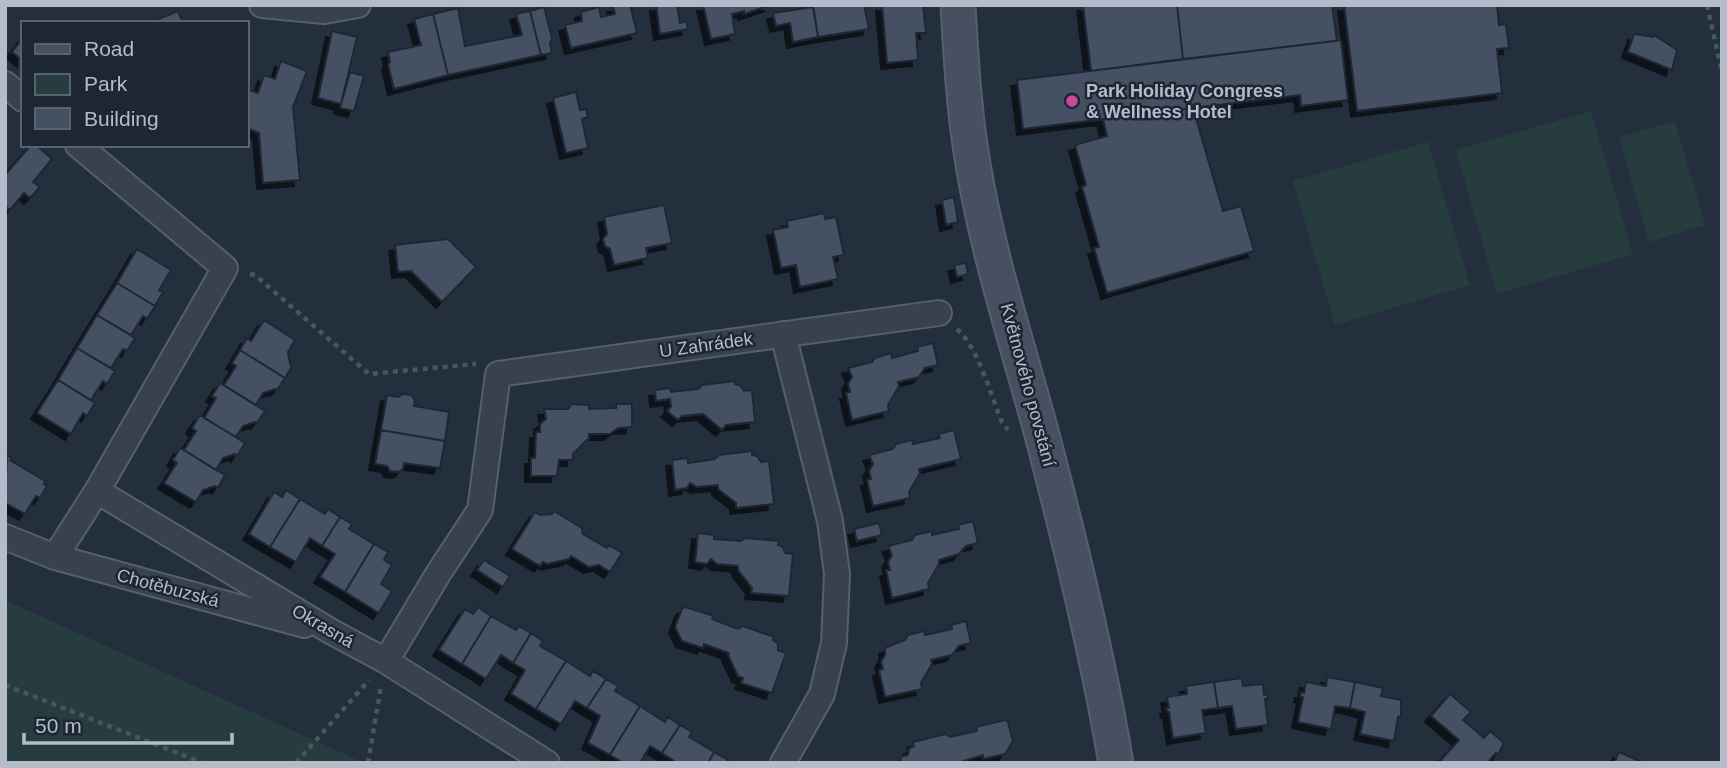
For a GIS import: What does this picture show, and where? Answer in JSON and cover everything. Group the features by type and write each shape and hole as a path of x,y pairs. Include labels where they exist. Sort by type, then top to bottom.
{"street":[{"path":"262,5 324,11 358,5"},
{"name":"Květnového povstání","path":"958,5 973,163 996,268 1042,433 1087,615 1116,763"},
{"path":"5,84 21,97"},
{"path":"55,557 97,491 226,268 80,147"},
{"name":"U Zahrádek","path":"498,374 932,313"},
{"path":"783,334 830,521 837,574 834,643 822,694 783,763"},
{"path":"386,662 480,510 498,374"},
{"name":"Okrasná","path":"97,491 386,662 547,763"},
{"name":"Chotěbuzská","path":"5,537 55,557 332,632"}],"path":[{"path":"1707,5 1722,72"},
{"path":"226,268 256,275 369,374 475,363 498,374"},
{"path":"932,313 963,334 972,349 1002,422 1012,435 1042,433"},
{"path":"296,763 386,662"},
{"path":"368,763 386,662"},
{"path":"5,685 203,763"}],"green space":[{"path":"1591,111 1633,254 1497,294 1456,150"},
{"path":"1675,121 1705,225 1649,242 1619,137"},
{"path":"1428,142 1470,285 1335,325 1293,181"},
{"path":"5,600 364,763 5,763"}],"building":[{"path":"630,5 637,33 571,48 565,25 582,21 581,12 599,7 601,17 615,14 613,6"},
{"path":"656,5 677,5 680,23 686,21 688,29 660,34"},
{"path":"703,5 771,5 744,14 744,11 732,14 735,34 711,39"},
{"path":"813,5 864,5 869,29 818,37"},
{"path":"882,5 923,5 926,33 916,33 918,60 887,63"},
{"path":"1083,5 1177,5 1183,59 1091,71"},
{"path":"1177,5 1332,5 1337,41 1183,59"},
{"path":"1344,5 1497,5 1499,25 1506,24 1509,48 1497,49 1502,93 1357,111"},
{"path":"544,7 552,38 552,53 541,55 530,11"},
{"path":"813,7 818,37 793,42 790,23 776,26 773,13"},
{"path":"458,8 465,46 522,35 516,14 530,11 541,55 448,75 433,14"},
{"path":"178,11 182,21 154,21"},
{"path":"433,14 448,75 394,89 388,52 421,45 414,19"},
{"path":"332,31 357,37 341,104 318,98"},
{"path":"1634,34 1654,35 1677,50 1672,70 1628,52"},
{"path":"1341,40 1348,100 1301,106 1300,95 1023,129 1017,80"},
{"path":"21,41 21,59 12,52"},
{"path":"281,61 307,71 293,107 300,180 263,183 259,133 248,128 248,89 258,93 264,75 275,79"},
{"path":"350,72 364,76 354,111 340,108"},
{"path":"576,92 580,110 586,109 588,117 582,119 588,148 566,153 553,98"},
{"path":"1193,108 1223,211 1241,206 1254,251 1107,293 1094,248 1099,247 1082,187 1086,185 1075,145 1107,136 1103,119"},
{"path":"29,147 38,147 52,159 33,182 40,187 30,198 24,193 10,210 5,206 5,175"},
{"path":"954,197 958,222 946,225 942,200"},
{"path":"664,205 672,243 646,248 648,258 614,265 610,249 605,246 603,239 607,234 604,217"},
{"path":"824,213 825,219 836,217 844,255 833,257 838,279 800,287 796,265 781,268 773,230 788,227 787,221"},
{"path":"448,239 476,267 442,302 411,271 398,272 395,245"},
{"path":"137,249 171,270 159,290 163,292 155,306 117,283"},
{"path":"966,263 968,274 957,277 954,265"},
{"path":"117,283 155,306 147,319 143,316 131,335 97,315"},
{"path":"97,315 135,338 127,351 123,349 111,368 77,348"},
{"path":"264,320 295,340 288,352 292,366 285,378 240,350 247,338 251,341"},
{"path":"933,343 938,365 925,368 919,377 898,382 899,386 888,405 889,411 852,420 846,393 850,392 848,384 852,377 848,368 872,362 875,358 891,353 892,358 918,351 917,347"},
{"path":"77,348 115,371 107,384 103,381 91,400 58,380"},
{"path":"240,350 285,378 277,390 263,393 256,405 224,385 236,366 232,363"},
{"path":"58,380 95,403 87,416 83,413 71,434 37,413"},
{"path":"735,381 744,391 752,390 755,422 726,425 722,430 703,414 682,416 678,420 667,411 671,407 670,399 656,401 655,390 670,388 671,392 698,389 702,385"},
{"path":"220,383 265,411 257,423 243,426 236,437 204,418 216,398 212,396"},
{"path":"403,394 411,395 415,400 414,406 449,412 445,441 381,430 387,395 398,397"},
{"path":"572,404 589,405 589,409 616,408 616,404 632,404 632,427 618,428 610,434 589,434 589,438 573,454 573,460 559,460 557,476 531,476 536,432 540,432 540,424 546,419 544,409 568,409"},
{"path":"200,415 245,443 237,456 235,454 223,458 216,470 184,450 196,431 192,428"},
{"path":"381,430 445,441 440,468 404,463 399,472 375,464"},
{"path":"954,430 961,459 919,469 920,473 909,492 910,498 873,506 867,480 871,479 869,471 873,464 869,455 893,449 896,444 912,440 913,444 940,438 938,434"},
{"path":"180,448 225,475 218,488 215,486 203,490 196,502 164,483 177,463 173,460"},
{"path":"752,451 752,455 757,456 761,462 769,461 774,504 736,508 736,503 718,489 718,485 697,487 690,483 687,488 675,490 672,460 688,458 688,463 715,459 719,455"},
{"path":"7,455 12,458 10,460 45,481 47,486 40,498 36,496 25,514 5,503"},
{"path":"286,490 300,499 270,547 249,534 274,492 282,497"},
{"path":"300,499 325,514 328,509 340,517 322,546 310,538 296,562 270,547"},
{"path":"554,511 582,528 583,534 622,553 610,572 599,565 589,567 571,556 569,559 547,564 543,562 540,566 512,549 535,512 540,515 552,514"},
{"path":"340,517 352,524 349,529 374,544 345,592 320,577 335,554 322,546"},
{"path":"973,521 978,543 966,546 959,554 939,560 928,583 929,589 892,598 886,570 890,570 888,562 892,555 888,546 912,540 915,535 932,531 932,535 959,529 958,525"},
{"path":"879,523 882,535 857,541 854,529"},
{"path":"698,533 714,535 714,539 779,541 778,545 783,547 785,553 793,554 789,596 751,593 752,588 738,570 738,566 717,564 711,559 707,564 695,562"},
{"path":"374,544 388,552 384,560 392,565 381,584 392,591 379,613 345,592"},
{"path":"484,560 510,576 503,587 477,570"},
{"path":"478,607 491,616 462,664 439,650 465,609 473,614"},
{"path":"685,607 714,616 712,619 738,629 743,626 774,637 778,650 786,653 772,693 741,683 743,678 738,676 729,653 704,644 703,648 682,641 675,627"},
{"path":"491,616 516,630 519,626 531,633 513,663 501,655 486,679 462,664"},
{"path":"966,621 971,643 959,646 952,655 931,660 932,664 921,683 922,689 885,697 879,670 883,669 881,662 885,648 905,640 908,635 924,631 925,635 952,629 951,625"},
{"path":"531,633 543,641 540,646 566,661 536,709 511,694 525,670 513,663"},
{"path":"566,661 590,676 593,671 606,679 587,708 575,701 561,724 536,709"},
{"path":"1327,677 1355,682 1350,708 1335,706 1331,729 1298,722 1303,697 1300,696 1301,692 1304,693 1306,682 1326,686"},
{"path":"1242,678 1243,686 1263,684 1264,695 1267,694 1268,699 1265,699 1268,725 1236,729 1232,706 1218,708 1214,682"},
{"path":"606,679 618,686 615,691 640,706 610,755 588,743 600,716 587,708"},
{"path":"1214,682 1218,708 1202,710 1206,733 1173,738 1166,708 1169,708 1167,697 1187,694 1186,686"},
{"path":"1355,682 1383,688 1381,696 1401,700 1401,716 1398,717 1394,741 1360,734 1365,712 1350,708"},
{"path":"1450,694 1471,712 1463,720 1484,738 1490,731 1504,743 1498,755 1496,753 1487,763 1444,763 1441,760 1459,740 1431,716"},
{"path":"640,706 665,722 668,717 680,725 662,753 650,746 640,763 624,763 610,755"},
{"path":"1005,720 1013,741 1005,754 983,759 983,755 957,763 902,763 900,757 908,755 909,749 914,746 913,742 945,734 950,737 977,731 976,727"},
{"path":"680,725 692,732 689,737 714,752 708,763 674,763 662,753"},
{"path":"714,752 728,760 726,763 708,763"},
{"path":"1619,752 1644,763 1614,763"}],"place":[{"name":"Park Holiday Congress & Wellness Hotel","path":"1072,101"}]}
